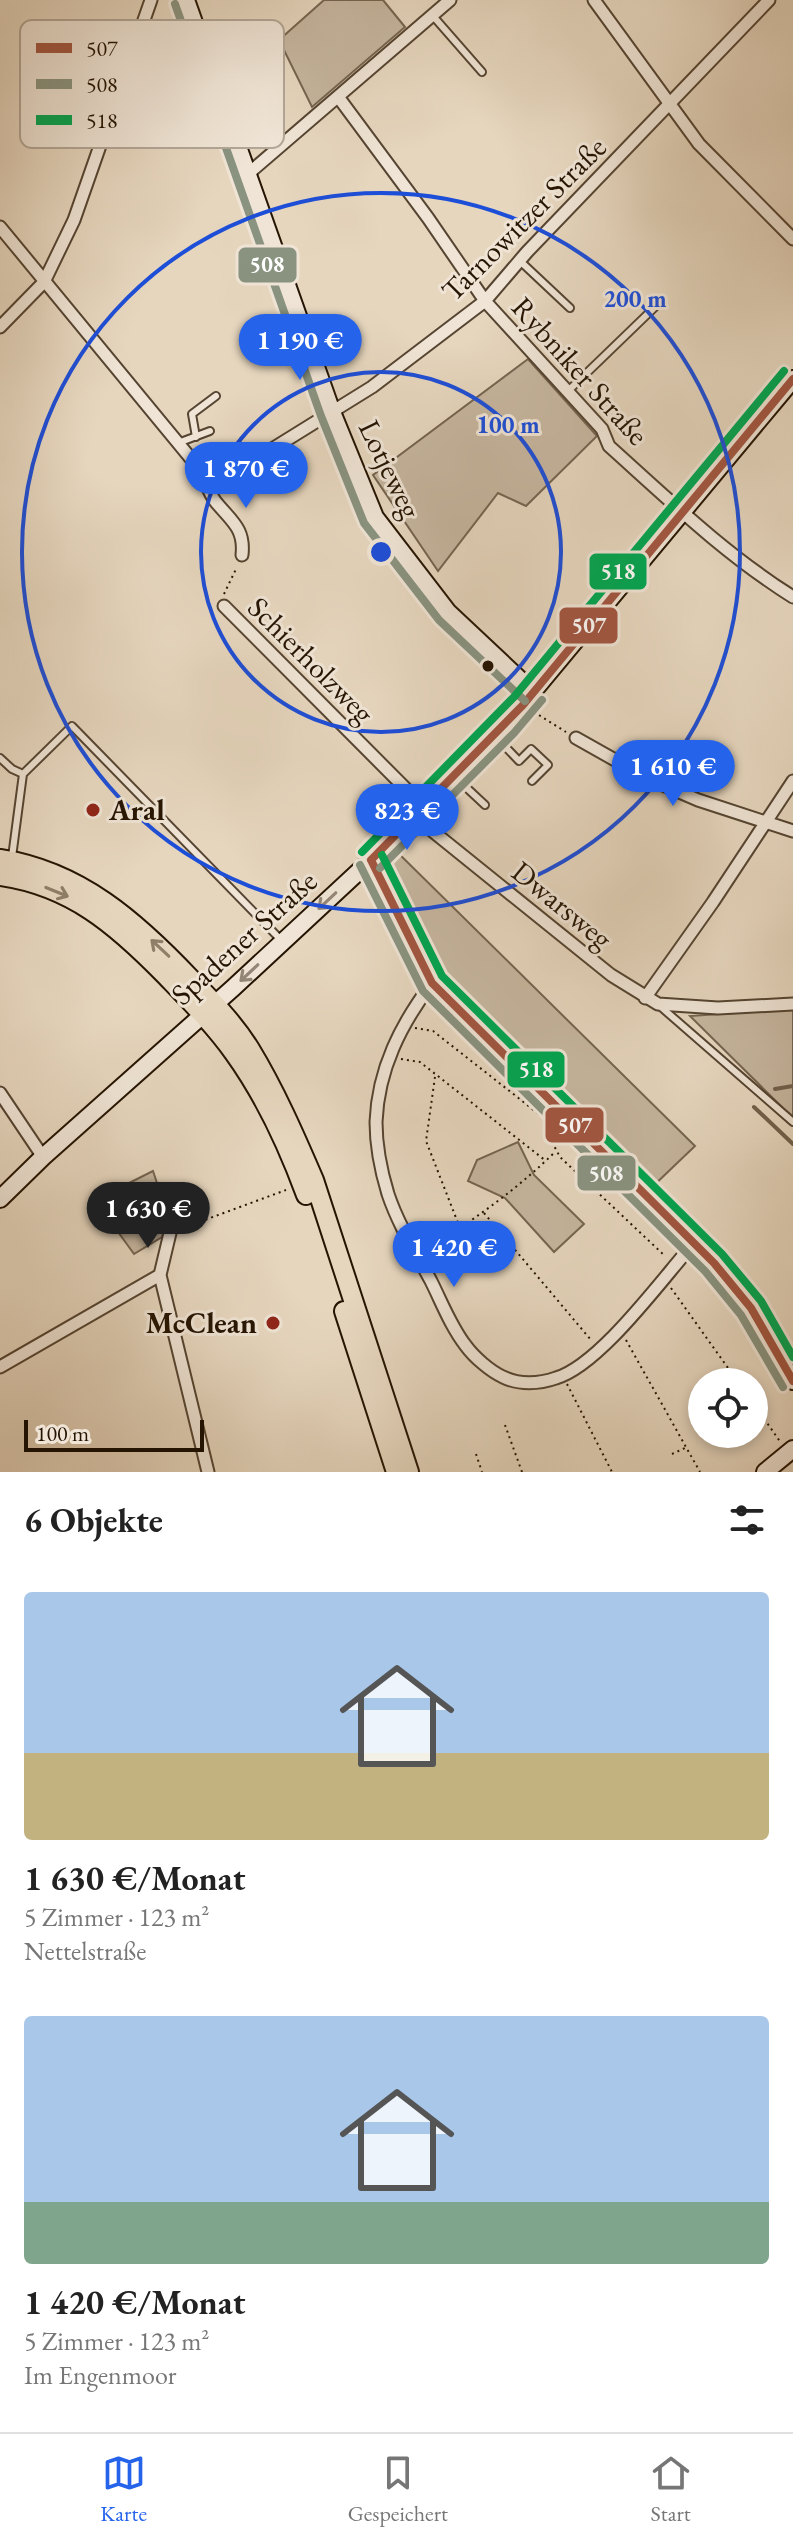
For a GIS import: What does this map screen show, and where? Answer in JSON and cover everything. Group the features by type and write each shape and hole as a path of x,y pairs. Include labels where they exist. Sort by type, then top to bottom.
{"main road":[{"path":"6,860 55,873 93,892 158,945 208,1009 250,1078 302,1184 396,1472"},
{"path":"0,876 35,883 88,907 249,1048 314,1180 409,1472"}],"street":[{"path":"144,20 151,0"},
{"name":"Lotjeweg","path":"186,0 193,20"},
{"path":"284,144 450,0"},
{"path":"594,0 699,144 793,239"},
{"name":"Tarnowitzer Straße","path":"202,472 215,478 227,477 372,387 485,301 769,0"},
{"name":"Rybniker Straße","path":"339,98 485,301 602,429 609,446 682,511 768,581 793,597"},
{"path":"0,327 44,282 74,220 99,148"},
{"name":"Lotjeweg","path":"240,148 332,412 375,517 448,612 528,699"},
{"path":"249,173 279,148"},
{"name":"Schierholzweg","path":"0,227 202,472 213,498 240,531 244,540 242,555"},
{"name":"Spadener Straße","path":"0,1199 371,860 494,736 793,379"},
{"name":"Schierholzweg","path":"224,606 419,812"},
{"path":"576,738 647,778 698,800 793,831"},
{"path":"645,998 793,781"},
{"name":"Dwarsweg","path":"419,812 611,975 658,1004"},
{"path":"371,860 432,983 694,1243 751,1308 793,1381"},
{"path":"432,983 402,1027 389,1057 378,1096 376,1143 388,1194 458,1334 475,1356 501,1376 530,1384 564,1376 578,1369 599,1350 694,1243"},
{"path":"658,1004 718,1008 793,1004"},
{"path":"0,1093 43,1157"},
{"path":"175,1212 160,1275 208,1472"},
{"path":"0,1367 160,1275"},
{"path":"765,1472 793,1449"}],"lane":[{"path":"433,16 482,72"},
{"path":"520,261 570,308"},
{"path":"567,392 656,306"},
{"path":"196,437 192,414 216,396"},
{"path":"178,443 210,431"},
{"path":"6,860 23,774 72,726 283,942"},
{"path":"494,736 519,761 531,749 548,765 532,781"},
{"path":"0,758 23,774"},
{"path":"454,776 485,805"},
{"path":"658,1004 793,1122"}],"path":[{"name":"Schierholzweg","path":"224,606 222,598 242,555"},
{"path":"528,699 576,738"},
{"path":"402,1027 433,1031 551,1123"},
{"path":"389,1057 420,1062 546,1161"},
{"path":"435,1075 426,1141 460,1229"},
{"path":"545,1129 560,1157 675,1265"},
{"path":"417,1255 484,1213 530,1177 556,1151"},
{"path":"169,1234 302,1184"},
{"path":"484,1213 599,1350"},
{"path":"664,1277 728,1368"},
{"path":"619,1328 700,1472"},
{"path":"564,1376 612,1472"},
{"path":"768,1424 777,1437"},
{"path":"505,1425 522,1472"},
{"path":"672,1454 686,1447"},
{"path":"476,1454 482,1472"}],"shaded area":[{"path":"324,0 383,0 405,27 312,107 284,50 284,36"},
{"path":"528,359 597,436 526,506 498,493 438,571 373,475"},
{"path":"388,843 695,1146 650,1189 434,982 373,858"},
{"path":"793,1009 793,1118 690,1016"},
{"path":"518,1142 534,1175 584,1224 554,1252 505,1198 468,1181 477,1160"},
{"path":"153,1171 168,1216 162,1237 134,1254 95,1200"}],"waterway":[{"path":"775,1089 793,1086"},
{"path":"754,1107 793,1144"}],"transit line":[{"name":"508","path":"175,4 181,20"},
{"name":"508","path":"226,148 321,416 364,523 439,620 525,701"},
{"name":"518","path":"362,852 514,697 784,371"},
{"name":"507","path":"371,860 523,705 793,379"},
{"name":"508","path":"380,868 514,733 542,700"},
{"name":"518","path":"382,855 442,976 722,1254 761,1301 793,1357"},
{"name":"507","path":"371,860 432,983 714,1263 751,1308 793,1381"},
{"name":"508","path":"360,865 423,991 705,1271 741,1315 783,1387"}],"place":[{"name":"Aral","path":"93,810"},
{"name":"McClean","path":"273,1323"}]}
